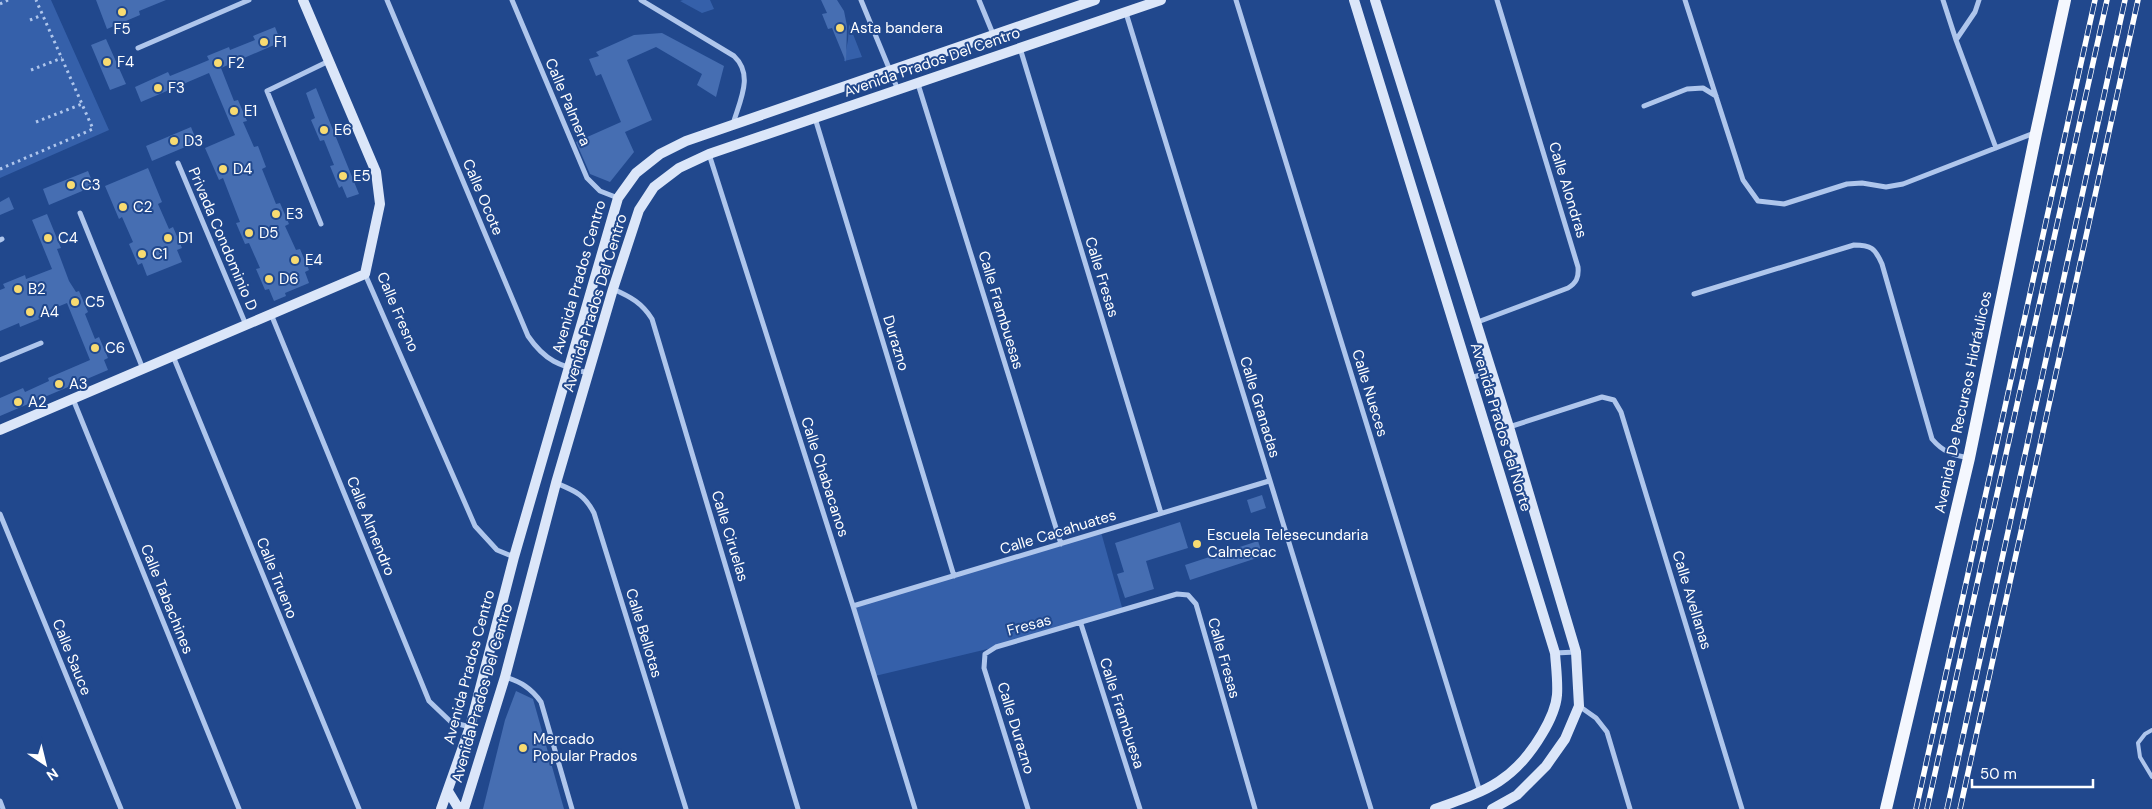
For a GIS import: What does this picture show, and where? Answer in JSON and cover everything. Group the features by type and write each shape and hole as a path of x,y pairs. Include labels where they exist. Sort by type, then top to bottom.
{"main road":[{"name":"Avenida De Recursos Hidráulicos","path":"1886,809 1969,458 2065,0"}],"street":[{"path":"138,48 249,0"},
{"name":"Calle Fresno","path":"303,0 376,172 380,204 365,274 475,526 497,550 514,557"},
{"name":"Calle Ocote","path":"386,0 528,336 538,350 550,360 568,368 589,373"},
{"name":"Calle Palmera","path":"512,0 587,178 600,191 618,198"},
{"path":"641,0 734,56 741,63 745,72 744,83 733,125"},
{"path":"861,0 898,90"},
{"path":"979,0 993,34"},
{"name":"Avenida Prados Centro","path":"441,809 470,728 514,557 618,198 636,172 660,154 686,141 1095,0"},
{"name":"Avenida Prados Del Centro","path":"464,809 505,677 556,483 613,289 639,210 654,187 678,168 709,154 1161,0"},
{"name":"Calle Nueces","path":"1236,0 1480,793"},
{"name":"Avenida Prados del Norte","path":"1354,0 1555,653 1557,697 1547,725 1530,753 1505,779 1480,793 1435,809"},
{"name":"Avenida Prados del Norte","path":"1375,0 1509,427 1576,652 1579,706 1565,739 1546,766 1517,795 1492,809"},
{"name":"Calle Alondras","path":"1475,323 1568,288 1575,284 1579,276 1497,0"},
{"path":"1685,0 1743,180 1758,201 1784,204 1848,184 1862,182 1886,187 1903,184 2036,133"},
{"path":"1943,0 1996,148"},
{"path":"1956,40 1975,12 1979,0"},
{"name":"Calle Granadas","path":"1126,13 1371,809"},
{"name":"Calle Fresas","path":"1020,48 1161,513"},
{"path":"321,224 267,90 329,61"},
{"name":"Calle Frambuesas","path":"918,84 1061,544"},
{"path":"1644,106 1687,89 1703,88 1717,96"},
{"name":"Durazno","path":"815,118 954,576"},
{"name":"Calle Chabacanos","path":"709,154 853,606 915,809"},
{"name":"Privada Condominio D","path":"178,163 246,325"},
{"path":"80,213 143,368"},
{"path":"1694,294 1854,245 1866,245 1876,252 1882,264 1932,439 1941,450 1955,456 1969,458"},
{"path":"0,430 365,274"},
{"name":"Calle Ciruelas","path":"613,289 632,297 644,306 652,319 798,809"},
{"name":"Calle Almendro","path":"271,314 429,701 451,722 470,728"},
{"path":"0,360 41,343"},
{"name":"Calle Trueno","path":"172,356 359,809"},
{"path":"1470,378 1491,372"},
{"name":"Calle Avellanas","path":"1509,427 1602,397 1614,400 1621,412 1742,809"},
{"name":"Calle Tabachines","path":"73,399 239,809"},
{"name":"Calle Cacahuates","path":"853,606 1269,481"},
{"name":"Calle Bellotas","path":"556,483 576,491 588,500 594,513 686,809"},
{"name":"Calle Sauce","path":"0,514 121,809"},
{"name":"Calle Fresas","path":"1081,624 1177,594 1188,595 1196,604 1256,809"},
{"name":"Fresas","path":"985,654 996,647 1081,624"},
{"name":"Calle Frambuesa","path":"1081,624 1140,809"},
{"path":"1555,653 1576,652"},
{"name":"Calle Durazno","path":"985,654 984,668 1028,809"},
{"path":"505,677 521,682 533,690 541,702 572,809"},
{"path":"1579,706 1596,718 1607,732 1630,809"},
{"path":"448,792 459,809"},
{"path":"0,801 3,809"}],"lane":[{"path":"2152,730 2145,734 2138,743 2140,757 2152,777"}],"path":[{"path":"0,4 8,0"},
{"path":"0,170 93,129 36,0"},
{"path":"30,20 42,15"},
{"path":"32,70 62,58"},
{"path":"36,122 82,104"}],"shaded area":[{"path":"0,0 51,0 109,130 0,178"},
{"path":"710,0 714,9 702,13 680,1"},
{"path":"849,24 862,57 844,61 848,40"},
{"path":"1101,532 1123,611 996,647 875,676 853,606"}],"building":[{"name":"F5","path":"96,0 166,0 139,11 140,15 107,29"},
{"name":"Asta bandera","path":"821,0 837,0 844,11 847,26 846,62 832,28 828,29 822,14 827,13"},
{"path":"275,27 281,42 221,68 234,101 238,100 247,121 243,122 254,147 258,146 266,167 262,169 276,204 280,203 289,224 285,226 296,250 300,249 309,270 305,272 309,283 285,293 286,296 274,301 269,289 265,290 256,269 260,268 249,243 245,244 236,223 240,222 223,178 219,180 205,148 235,135 209,73 141,102 135,87 168,72 170,76 209,60 207,56 229,47 230,50 255,40 253,36"},
{"path":"662,33 724,66 716,97 697,85 702,74 656,47 627,60 652,120 625,132 634,152 610,182 590,174 576,142 621,122 601,74 596,76 589,59 599,56 596,52 634,35"},
{"name":"F4","path":"106,39 126,84 110,90 91,45"},
{"path":"316,88 359,194 347,198 342,186 339,188 330,166 334,165 324,140 320,141 311,120 315,118 306,93"},
{"name":"D3","path":"191,127 197,142 152,161 146,146"},
{"path":"148,168 162,202 158,204 169,229 173,227 182,248 177,250 182,262 147,276 142,263 138,265 129,244 133,242 122,217 119,219 105,186"},
{"name":"C3","path":"88,171 94,186 49,205 43,189"},
{"path":"9,197 14,209 0,215 0,202"},
{"path":"47,214 61,248 57,249 69,281 76,292 79,291 88,312 85,314 95,339 99,337 108,358 104,360 108,370 0,416 0,398 23,388 25,392 49,381 48,378 90,360 67,303 40,314 42,318 20,327 19,323 0,331 0,290 5,288 3,284 25,275 26,279 52,269 32,220"},
{"path":"1262,495 1266,508 1251,513 1247,500"},
{"path":"1180,522 1188,548 1146,561 1154,589 1125,598 1117,574 1124,572 1115,543"},
{"path":"1258,541 1263,556 1190,580 1185,565"},
{"name":"Mercado Popular Prados","path":"516,691 533,699 564,809 483,809 505,720"}],"railway":[{"path":"1916,809 2095,0"},
{"path":"1927,809 2107,0"},
{"path":"1947,809 2125,0"},
{"path":"1960,809 2138,0"}],"place":[{"name":"F5","path":"122,12"},
{"name":"Asta bandera","path":"840,28"},
{"name":"F1","path":"264,42"},
{"name":"F4","path":"107,62"},
{"name":"F2","path":"218,63"},
{"name":"F3","path":"158,88"},
{"name":"E1","path":"234,111"},
{"name":"E6","path":"324,130"},
{"name":"D3","path":"174,141"},
{"name":"D4","path":"223,169"},
{"name":"E5","path":"343,176"},
{"name":"C3","path":"71,185"},
{"name":"C2","path":"123,207"},
{"name":"E3","path":"276,214"},
{"name":"D5","path":"249,233"},
{"name":"C4","path":"48,238"},
{"name":"D1","path":"168,238"},
{"name":"C1","path":"142,254"},
{"name":"E4","path":"295,260"},
{"name":"D6","path":"269,279"},
{"name":"B2","path":"18,289"},
{"name":"C5","path":"75,302"},
{"name":"A4","path":"30,312"},
{"name":"C6","path":"95,348"},
{"name":"A3","path":"59,384"},
{"name":"A2","path":"18,402"},
{"name":"Escuela Telesecundaria Calmecac","path":"1197,544"},
{"name":"Mercado Popular Prados","path":"523,748"}]}
